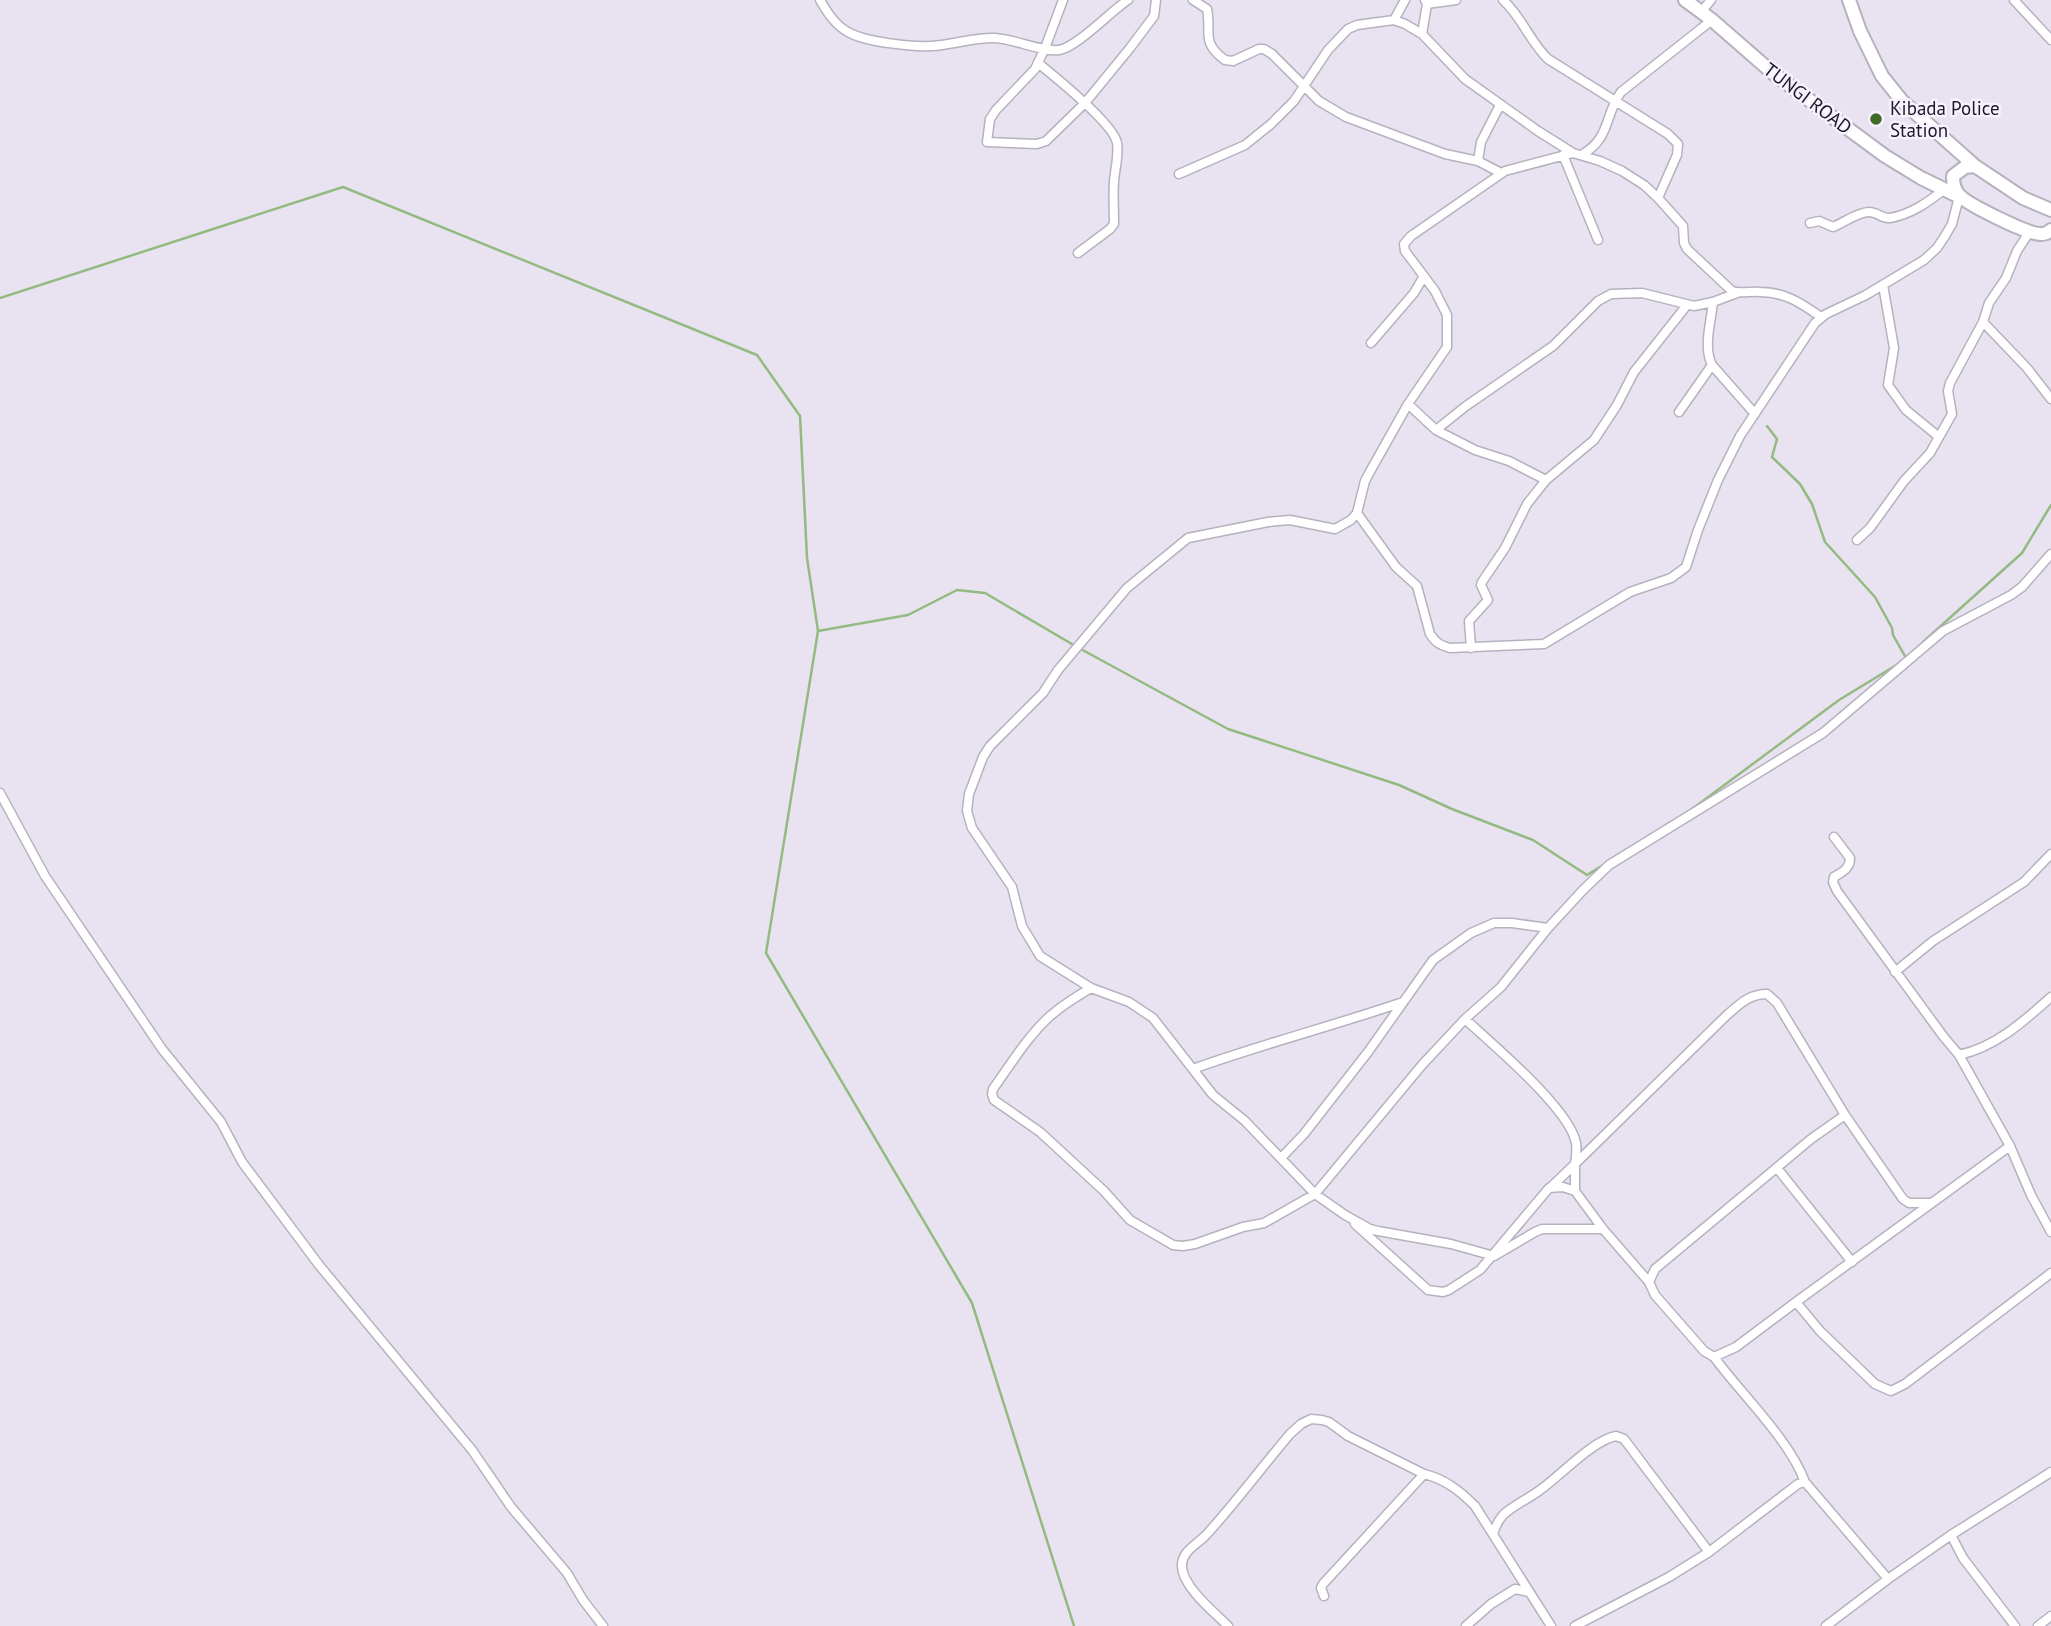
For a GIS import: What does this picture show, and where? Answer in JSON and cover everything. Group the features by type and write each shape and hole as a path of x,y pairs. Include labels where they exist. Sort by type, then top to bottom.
{"main road":[{"name":"TUNGI ROAD","path":"1685,0 1713,20 1774,74 1885,156 1921,178 2012,225 2040,232"},
{"path":"1852,1 1860,31 1882,76 1902,101 1975,166 2023,198 2051,210"},
{"path":"1950,144 1954,164 1954,188 1960,197"},
{"path":"1941,187 1965,167 1975,166"},
{"path":"2040,232 2050,245"}],"street":[{"path":"820,0 829,15 847,32 888,43 932,46 998,38 1059,50 1067,47 1128,0"},
{"path":"1063,0 1038,63 992,115 987,142 1043,144 1085,103 1154,16 1156,0"},
{"path":"1193,0 1207,9 1207,36 1222,58 1230,61 1264,49 1318,101 1346,117 1445,154 1478,161 1501,173"},
{"path":"1394,20 1405,0"},
{"path":"1422,34 1426,2 1456,0"},
{"path":"1503,0 1548,59 1668,134 1678,144 1677,155 1658,198"},
{"path":"1701,12 1711,0"},
{"path":"2014,0 2051,40"},
{"path":"1179,174 1245,145 1275,120 1305,87 1324,56 1348,29 1357,25 1394,20 1422,34 1465,79 1500,106 1578,154 1622,172 1644,185 1685,229 1684,243 1687,249 1727,288 1737,293"},
{"path":"1603,1229 1542,1229 1494,1256 1460,1245 1370,1229 1345,1215 1315,1194 1245,1121 1213,1095 1153,1018 1129,1002 1091,988 1046,961 1033,946 1022,926 1012,887 972,828 967,801 983,757 990,746 1043,693 1064,663 1127,588 1188,538 1268,522 1290,520 1335,528 1351,520 1357,513 1365,481 1408,404 1446,350 1448,343 1447,315 1435,291 1405,251 1404,244 1411,236 1501,173 1563,155 1578,154 1597,144 1615,100 1626,88 1713,20"},
{"path":"1038,63 1085,103 1117,142 1114,224 1078,253"},
{"path":"1478,161 1481,142 1500,106"},
{"path":"1563,155 1598,240"},
{"path":"1810,223 1819,221 1833,227 1870,212 1887,218 1907,213 1916,209 1941,187"},
{"path":"1357,513 1396,567 1417,586 1434,640 1441,646 1450,648 1544,644 1630,592 1671,578 1686,568 1718,480 1740,436 1799,346 1821,317 1883,285 1924,260 1937,248 1952,224 1960,197"},
{"path":"1857,540 1870,528 1930,453 1952,414 1948,391 1983,322 1989,303 2006,278 2017,251 2040,232"},
{"path":"1371,343 1424,276"},
{"path":"1883,285 1894,348 1888,385 1906,410 1939,437"},
{"path":"1436,430 1553,345 1606,295 1642,293 1694,306 1744,291 1769,292 1786,295 1821,317"},
{"path":"1713,302 1707,350 1712,365 1755,414"},
{"path":"1471,648 1469,621 1488,600 1482,582 1506,546 1524,509 1546,480 1594,440 1634,372 1687,305"},
{"path":"1983,322 2027,368 2051,399"},
{"path":"1679,412 1712,365"},
{"path":"1408,404 1436,430 1546,480"},
{"path":"1091,988 1049,1016 1027,1041 993,1089 992,1097 1040,1132 1104,1191 1130,1220 1173,1245 1189,1245 1264,1223 1315,1194 1422,1065 1465,1019 1501,986 1548,928 1609,865 1823,733 1942,631 2011,596 2051,554"},
{"path":"0,793 45,876 162,1049 228,1132 242,1162 319,1265 472,1450 510,1507 567,1573 603,1626"},
{"path":"1834,837 1850,858 1848,867 1833,877 1834,886 1959,1055 2010,1146 2031,1195 2051,1232"},
{"path":"1895,972 1933,941 2024,882 2051,854"},
{"path":"1281,1158 1304,1134 1368,1052 1433,960 1471,933 1494,923 1548,928"},
{"path":"1345,1215 1428,1290 1449,1290 1480,1270 1549,1188 1741,1002 1756,994 1767,994 1777,1003 1845,1115 1903,1199 1909,1203 1930,1203"},
{"path":"1959,1055 1974,1052 2000,1038 2051,997"},
{"path":"1193,1069 1248,1049 1334,1026 1403,1002"},
{"path":"1465,1019 1560,1112 1576,1141 1575,1191"},
{"path":"1648,1282 1655,1269 1845,1115"},
{"path":"1714,1357 1736,1347 2010,1146"},
{"path":"1777,1168 1852,1262"},
{"path":"1549,1188 1563,1187 1575,1191 1655,1294 1704,1351 1714,1357 1762,1415 1797,1463 1805,1482 1888,1578"},
{"path":"1796,1302 1820,1331 1875,1384 1891,1391 1905,1384 2051,1273"},
{"path":"1228,1626 1185,1580 1182,1559 1290,1434 1311,1419 1329,1422 1349,1436 1424,1474 1437,1477 1460,1491 1475,1506 1550,1626"},
{"path":"1493,1534 1502,1516 1513,1507 1542,1489 1598,1443 1616,1436 1624,1439 1709,1552"},
{"path":"1826,1626 1888,1578 2051,1472"},
{"path":"1324,1597 1321,1588 1323,1584 1424,1474"},
{"path":"1576,1626 1669,1577 1709,1552 1798,1484 1805,1482"},
{"path":"1951,1535 1963,1558 2015,1626"},
{"path":"1466,1626 1491,1604 1516,1589 1529,1592"},
{"path":"2038,1626 2051,1616"}],"waterway":[{"path":"0,298 343,187 757,355 800,416 807,558 818,631 766,953 972,1303 1074,1626"},
{"path":"1767,426 1777,439 1772,457 1800,484 1812,504 1825,542 1875,597 1906,658"},
{"path":"1923,642 2022,553 2051,505"},
{"path":"818,631 908,615 957,590 985,593 1077,647 1228,729 1399,785 1533,840 1587,875 1608,862"},
{"path":"1688,812 1839,700 1903,661"}],"place":[{"name":"Kibada Police Station","path":"1876,119"}]}
